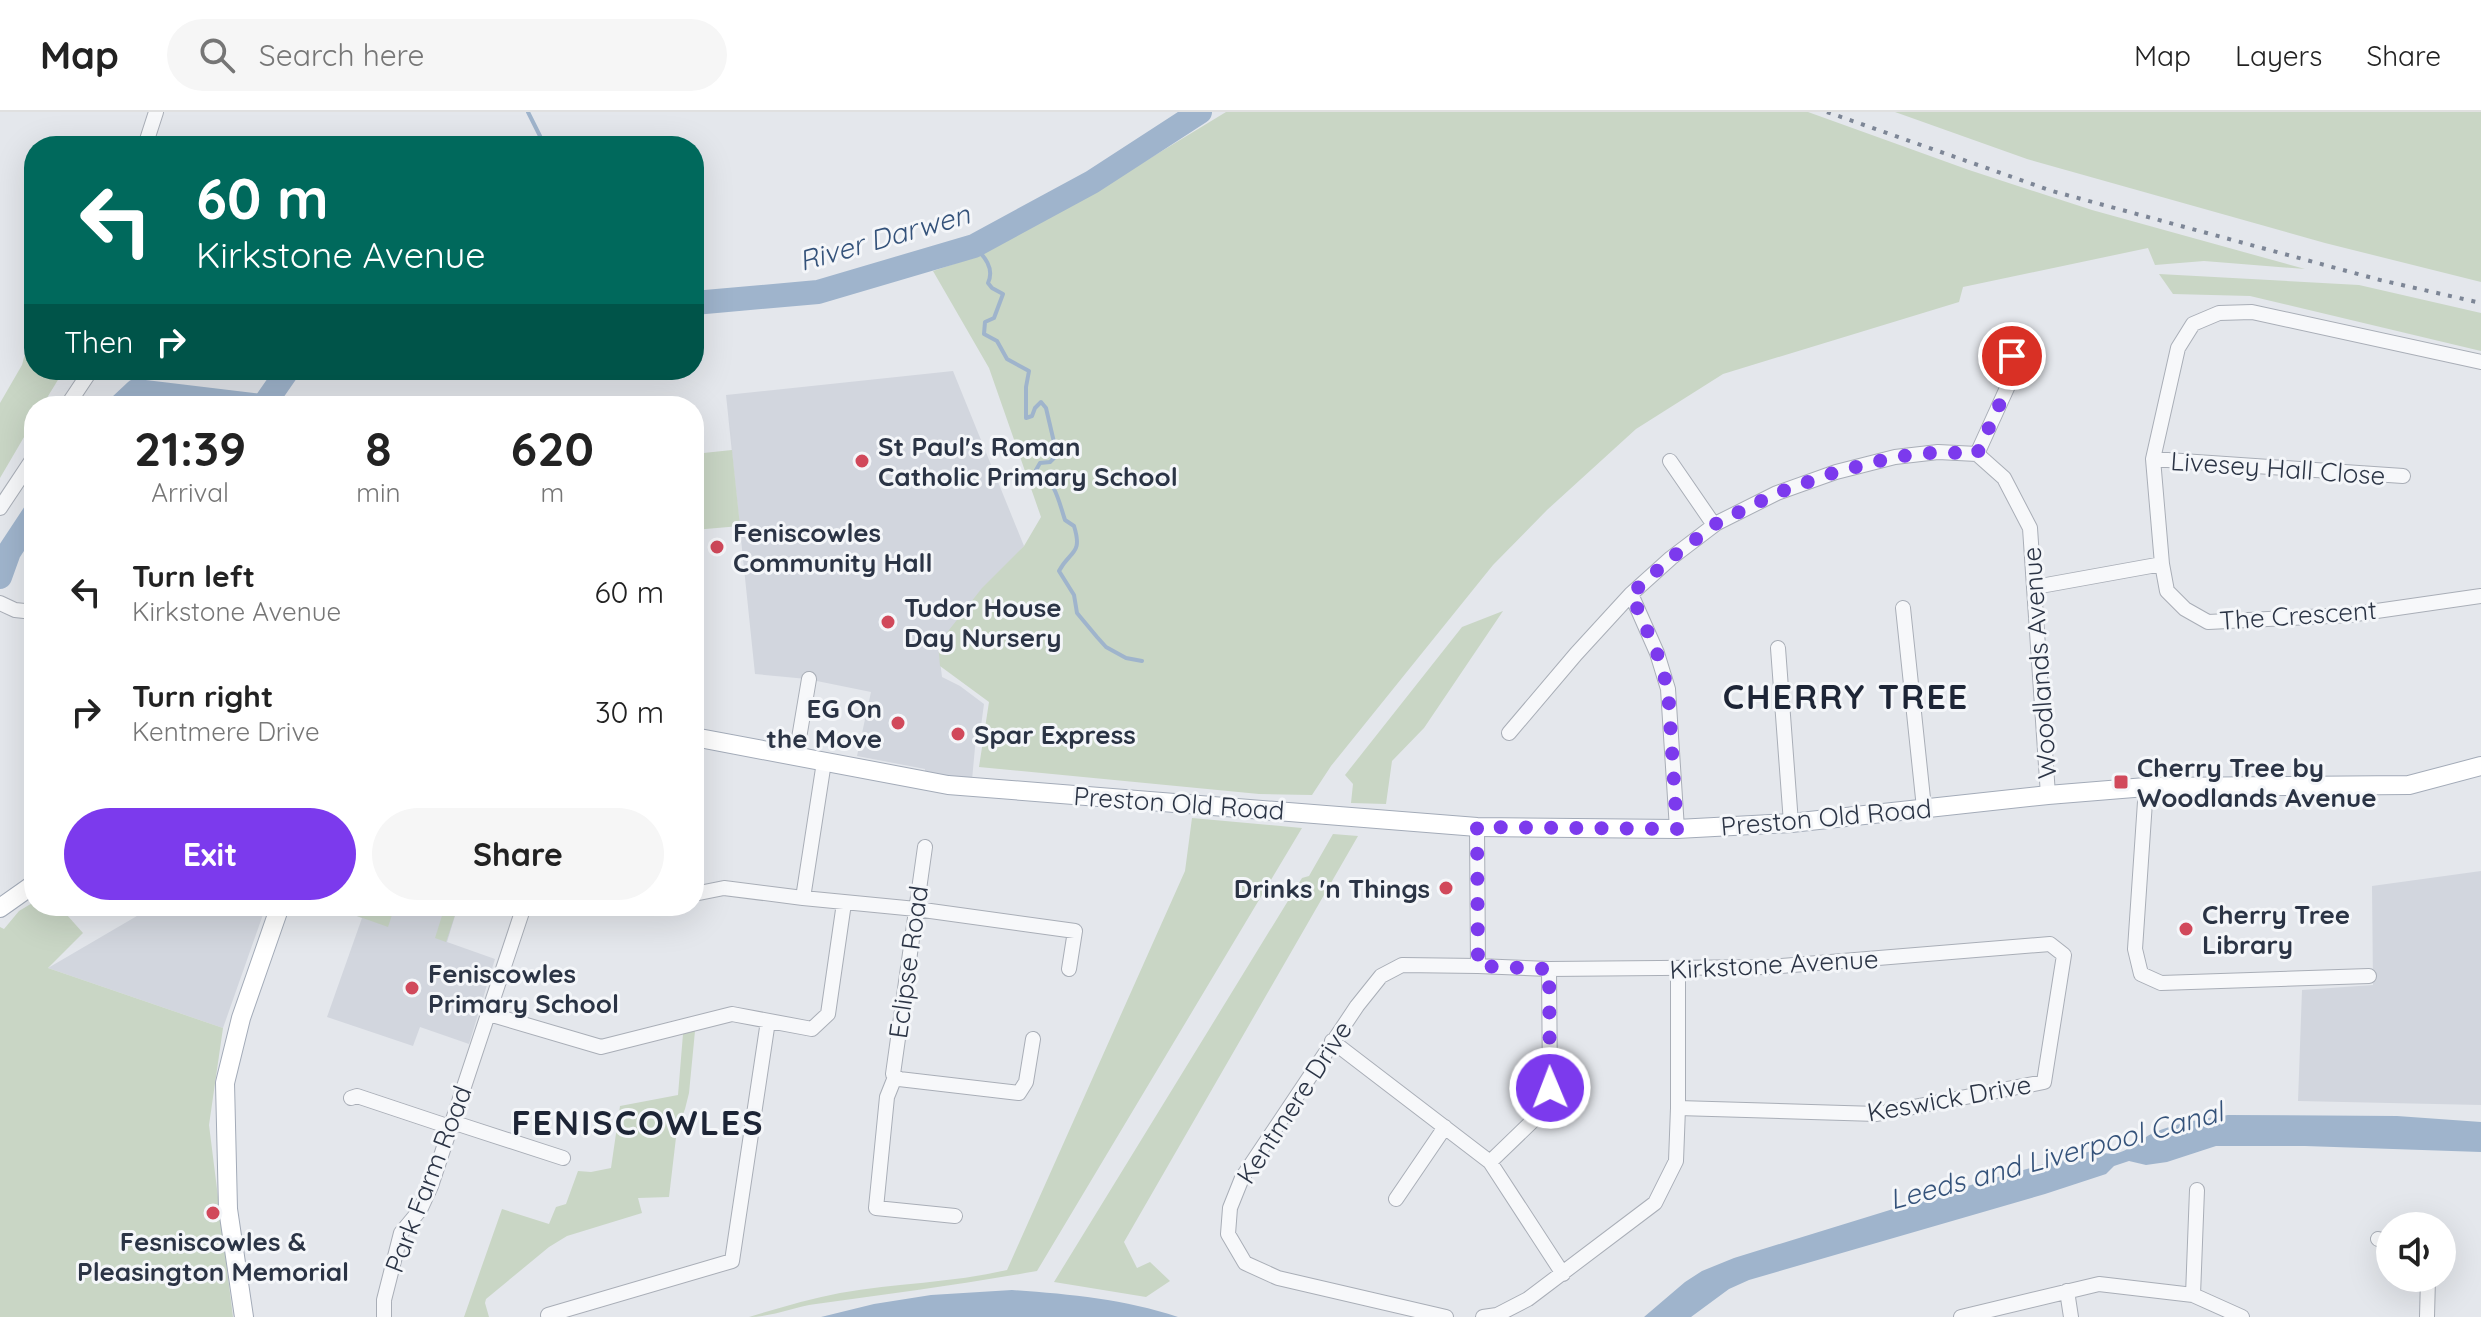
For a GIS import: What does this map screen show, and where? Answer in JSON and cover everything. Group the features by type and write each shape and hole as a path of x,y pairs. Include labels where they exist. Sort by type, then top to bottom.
{"main road":[{"name":"Preston Old Road","path":"704,739 948,785 1477,827 1677,829 1791,823 2146,787 2409,785 2481,766"},
{"path":"0,908 24,891"},
{"path":"244,1317 228,1209 225,1083 241,1018 277,916"}],"street":[{"path":"148,136 156,112"},
{"name":"The Crescent","path":"2481,362 2252,312 2219,313 2193,324 2178,348 2153,459 2167,591 2185,609 2208,622 2349,615 2481,596"},
{"path":"1509,733 1631,594 1714,525 1777,493 1836,472 1895,457 1938,452 1977,454 2012,377 2013,336"},
{"name":"Woodlands Avenue","path":"1977,454 2004,478 2030,528 2048,795"},
{"name":"Livesey Hall Close","path":"2153,459 2403,476"},
{"path":"1670,461 1714,525"},
{"path":"0,508 24,472"},
{"path":"2035,587 2162,564"},
{"path":"1631,594 1657,653 1668,689 1677,829"},
{"path":"0,603 24,611"},
{"path":"1903,608 1924,808"},
{"path":"1778,648 1791,823"},
{"path":"796,756 809,679"},
{"path":"803,898 824,762"},
{"path":"2146,787 2135,949 2141,974 2161,983 2369,976"},
{"path":"1477,827 1478,966"},
{"name":"Eclipse Road","path":"925,847 893,1068 895,1077 887,1097 876,1208 955,1216"},
{"path":"704,892 724,888 916,909 1075,931 1069,969"},
{"path":"489,1014 601,1047 732,1014 812,1029 828,1014 844,903"},
{"name":"Park Farm Road","path":"384,1317 384,1300 401,1233 420,1210 431,1186 521,916"},
{"name":"Kirkstone Avenue","path":"1478,966 1678,970 1770,967 2050,944 2064,955"},
{"name":"Keswick Drive","path":"1678,1108 1877,1114 2044,1082 2064,955"},
{"name":"Kentmere Drive","path":"1446,1317 1278,1278 1245,1263 1228,1234 1230,1208 1242,1178 1332,1041 1381,976 1402,965 1478,966"},
{"path":"1490,1162 1546,1108 1550,1088 1549,969"},
{"path":"1483,1317 1497,1315 1528,1299 1655,1203 1676,1161 1678,970"},
{"path":"548,1315 732,1261 768,1021"},
{"name":"Eclipse Road","path":"895,1077 1019,1093 1026,1082 1033,1039"},
{"path":"1332,1041 1490,1162 1563,1274"},
{"path":"351,1098 357,1096 563,1158"},
{"path":"1396,1199 1445,1127"},
{"path":"2193,1295 2197,1190"},
{"path":"1961,1317 2099,1284 2193,1295 2239,1317"},
{"path":"2067,1291 2071,1317"},
{"path":"2427,1317 2428,1292"}],"shaded area":[{"name":"St Paul's Roman Catholic Primary School","path":"953,371 1024,546 938,644 942,677 984,704 981,726 977,726 972,780 925,776 925,769 857,756 871,692 807,679 755,674 726,395"},
{"path":"2481,871 2481,1105 2298,1101 2302,990 2373,985 2372,886"},
{"path":"137,916 262,916 223,1028 48,968"},
{"name":"Feniscowles Primary School","path":"356,916 455,916 447,942 495,959 469,1044 420,1027 413,1046 327,1017 362,918"}],"green space":[{"path":"1226,112 1808,112 2092,210 2305,269 2204,261 2155,265 2148,248 1963,287 1959,302 1723,374 1636,429 1547,510 1493,565 1331,766 1312,795 1259,794 979,767 989,702 940,666 938,644 982,588 1024,546 1041,517 989,368 933,271 963,261 1078,202"},
{"path":"1895,112 2481,112 2481,282 2325,243 2027,159"},
{"path":"2159,274 2359,285 2481,313 2481,351 2250,296 2173,294"},
{"path":"24,358 24,380 58,380 48,396 24,396 24,437 0,478 0,403"},
{"path":"732,450 740,526 704,529 704,453"},
{"path":"1503,611 1424,728 1392,761 1386,804 1351,803 1353,784 1345,775 1462,627"},
{"path":"1192,818 1302,828 1037,1271 749,1317 840,1293 1007,1270 1185,871"},
{"path":"1333,834 1358,836 1124,1242 1137,1268 1150,1262 1170,1281 1146,1297 1054,1282 1302,878 1309,876"},
{"path":"24,908 24,916 68,916 83,933 48,968 223,1028 209,1125 233,1317 0,1317 0,927 4,929"},
{"path":"357,916 392,916 388,927"},
{"path":"442,916 455,916 446,942 435,938"},
{"path":"695,1031 689,1093 677,1129 669,1197 638,1198 642,1213 567,1236 486,1299 489,1317 464,1317 502,1209 549,1224 556,1207 566,1204 578,1171 611,1168 620,1106 678,1095 683,1034"}],"water":[{"path":"2228,1115 2397,1116 2481,1122 2481,1152 2216,1146 2167,1162 2146,1165 2129,1161 2114,1166 2106,1174 2045,1194 1749,1280 1729,1289 1691,1317 1644,1317 1685,1282 1702,1271 1734,1258 2088,1152 2119,1153 2153,1133"},
{"path":"1012,1290 1117,1302 1178,1317 821,1317 931,1295"}],"waterway":[{"path":"528,112 540,136"},
{"name":"River Darwen","path":"704,302 818,292 974,246 1092,182 1200,112"},
{"path":"974,246 989,267 988,283 1003,294 994,318 985,322 984,334 997,341 1007,359 1029,371 1026,418 1032,416 1041,402 1046,408 1057,455 1050,462 1040,463 1036,470 1052,486 1065,520 1074,526 1077,542 1074,552 1059,571 1074,595 1077,613 1106,647 1126,658 1142,661"},
{"name":"River Darwen","path":"270,396 281,380"},
{"name":"River Darwen","path":"131,396 136,391 178,396"},
{"name":"River Darwen","path":"0,577 9,552 24,529"}],"railway":[{"path":"1827,112 2052,191 2380,280 2481,303"}],"place":[{"name":"St Paul's Roman Catholic Primary School","path":"862,461"},
{"name":"Feniscowles Community Hall","path":"717,547"},
{"name":"Tudor House Day Nursery","path":"888,622"},
{"name":"EG On the Move","path":"898,723"},
{"name":"Spar Express","path":"958,734"},
{"name":"Cherry Tree by Woodlands Avenue","path":"2121,782"},
{"name":"Drinks 'n Things","path":"1446,888"},
{"name":"Cherry Tree Library","path":"2186,929"},
{"name":"Feniscowles Primary School","path":"412,988"},
{"name":"Fesniscowles & Pleasington Memorial","path":"213,1213"}],"district":[{"name":"CHERRY TREE","path":"1846,696"},
{"name":"FENISCOWLES","path":"638,1122"}],"route":[{"path":"1550,1088 1549,969 1478,966 1477,827 1677,829 1668,689 1657,653 1631,594 1717,523 1777,493 1836,472 1895,457 1938,452 1977,454 2012,377 2012,356"}],"water label":[{"name":"Leeds and Liverpool Canal","path":"2056,1155"}]}
